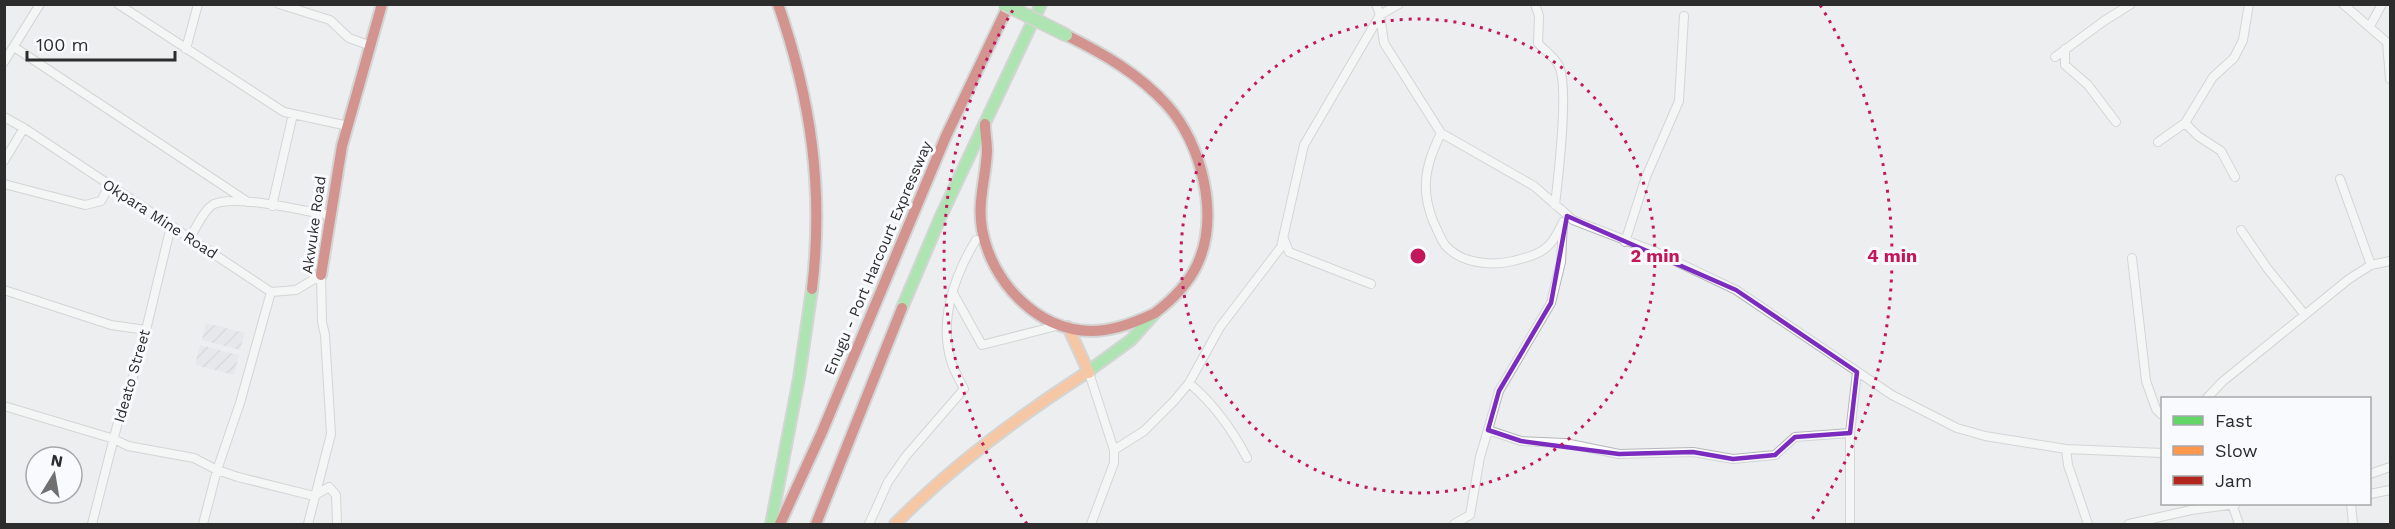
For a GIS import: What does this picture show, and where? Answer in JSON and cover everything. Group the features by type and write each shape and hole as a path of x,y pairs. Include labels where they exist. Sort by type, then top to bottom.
{"main road":[{"name":"Akwuke Road","path":"321,275 340,155 382,4"},
{"path":"771,525 809,316 817,240 817,189 812,132 800,71 778,4"},
{"path":"895,525 948,474 993,436 1046,399 1089,373 1145,327 1155,313 1176,295 1198,264 1206,218 1204,192 1196,154 1183,126 1147,84 1107,56 1004,4"},
{"name":"Enugu - Port Harcourt Expressway","path":"780,525 946,136 1009,4"},
{"path":"816,525 900,312 984,122 1041,4"},
{"path":"984,122 987,148 982,227 986,252 997,274 1014,295 1032,310 1065,326 1084,330 1122,326 1155,313"},
{"path":"1065,326 1089,373"}],"street":[{"path":"4,62 40,4"},
{"path":"118,4 284,112 348,126"},
{"path":"186,49 198,4"},
{"path":"279,4 330,20 349,38 371,46"},
{"path":"1376,4 1384,43 1441,133 1534,186 1555,205 1565,219 1656,252 1736,290 1892,395 1958,428 1985,436 2066,449 2161,453"},
{"path":"1114,450 1144,431 1189,383 1220,327 1281,247 1304,145 1380,15 1400,4"},
{"path":"1536,4 1540,24 1538,43 1558,64 1562,79 1563,104 1555,205"},
{"path":"2055,57 2130,4"},
{"path":"2158,142 2185,123 2213,77 2234,58 2243,40 2249,4"},
{"path":"2343,4 2389,43 2391,79"},
{"path":"2370,26 2382,4"},
{"path":"1625,242 1646,177 1679,101 1684,16"},
{"path":"14,47 248,202"},
{"path":"2065,49 2065,65 2088,85 2116,122"},
{"path":"272,206 293,114"},
{"name":"Okpara Mine Road","path":"4,117 271,292"},
{"path":"2185,123 2198,136 2221,152 2235,177"},
{"path":"4,161 24,128"},
{"path":"1441,133 1430,159 1426,195 1428,208 1438,232 1446,246 1457,254 1470,260 1501,264 1526,258 1546,248 1565,219"},
{"path":"2340,179 2371,265"},
{"path":"4,184 85,205 100,201 109,186"},
{"path":"190,238 209,208 224,202 248,202 329,215"},
{"path":"1454,525 1470,515 1480,457 1499,392 1551,303 1561,262 1565,219"},
{"name":"Ideato Street","path":"92,525 146,330 171,226"},
{"path":"2241,231 2279,285 2305,315"},
{"path":"1284,239 1289,252 1371,284"},
{"path":"870,525 888,482 906,456 964,389 952,363 946,330 953,293 967,255 976,240"},
{"path":"2132,258 2146,381 2156,409 2161,413"},
{"path":"2209,397 2222,382 2349,279 2371,265 2391,261"},
{"path":"203,525 217,470 240,403 271,292 296,290 321,275"},
{"name":"Akwuke Road","path":"308,525 331,434 325,335 322,322 321,275"},
{"path":"4,290 111,325 146,330"},
{"path":"953,293 982,345 1065,326"},
{"path":"1850,525 1850,433 1857,372"},
{"path":"1089,373 1114,450 1114,463 1091,525"},
{"path":"1189,383 1204,396 1231,428 1247,458"},
{"path":"4,406 114,439 128,446 194,458 217,470 314,496 329,487 336,495 337,525"},
{"path":"1488,430 1521,441 1565,443 1619,454 1693,452 1733,459 1775,455 1795,437 1850,433"},
{"path":"2066,449 2068,465 2088,525"},
{"path":"2371,474 2391,467"},
{"path":"2371,494 2391,490"},
{"path":"2134,524 2201,506 2218,505"},
{"path":"2234,505 2239,525"},
{"path":"2351,505 2353,525"}],"highlighted area":[{"path":"1567,216 1736,290 1857,372 1850,433 1795,437 1775,455 1733,459 1693,452 1619,454 1521,441 1488,430 1499,391 1551,303"}],"shaded area":[{"path":"206,323 245,333 240,350 202,340"},
{"path":"200,345 239,355 234,375 195,365"}],"traffic: fast":[{"path":"1004,4 1066,35"},
{"path":"902,308 941,216 1041,4"},
{"path":"771,524 799,378 812,289"},
{"path":"1083,375 1131,340 1155,313"}],"traffic: slow":[{"path":"1068,327 1089,373"},
{"path":"895,524 939,482 985,444 1083,375"}],"traffic: jam":[{"path":"321,275 342,146 382,4"},
{"path":"778,4 799,75 812,145 816,216 812,289"},
{"path":"780,524 822,432 946,136 1009,4"},
{"path":"1066,35 1120,66 1156,94 1179,121 1198,160 1207,203 1204,246 1189,279 1155,313"},
{"path":"985,124 987,151 981,200 982,229 995,267 1019,299 1052,322 1091,331 1123,326 1153,314"},
{"path":"816,524 902,308"}]}
